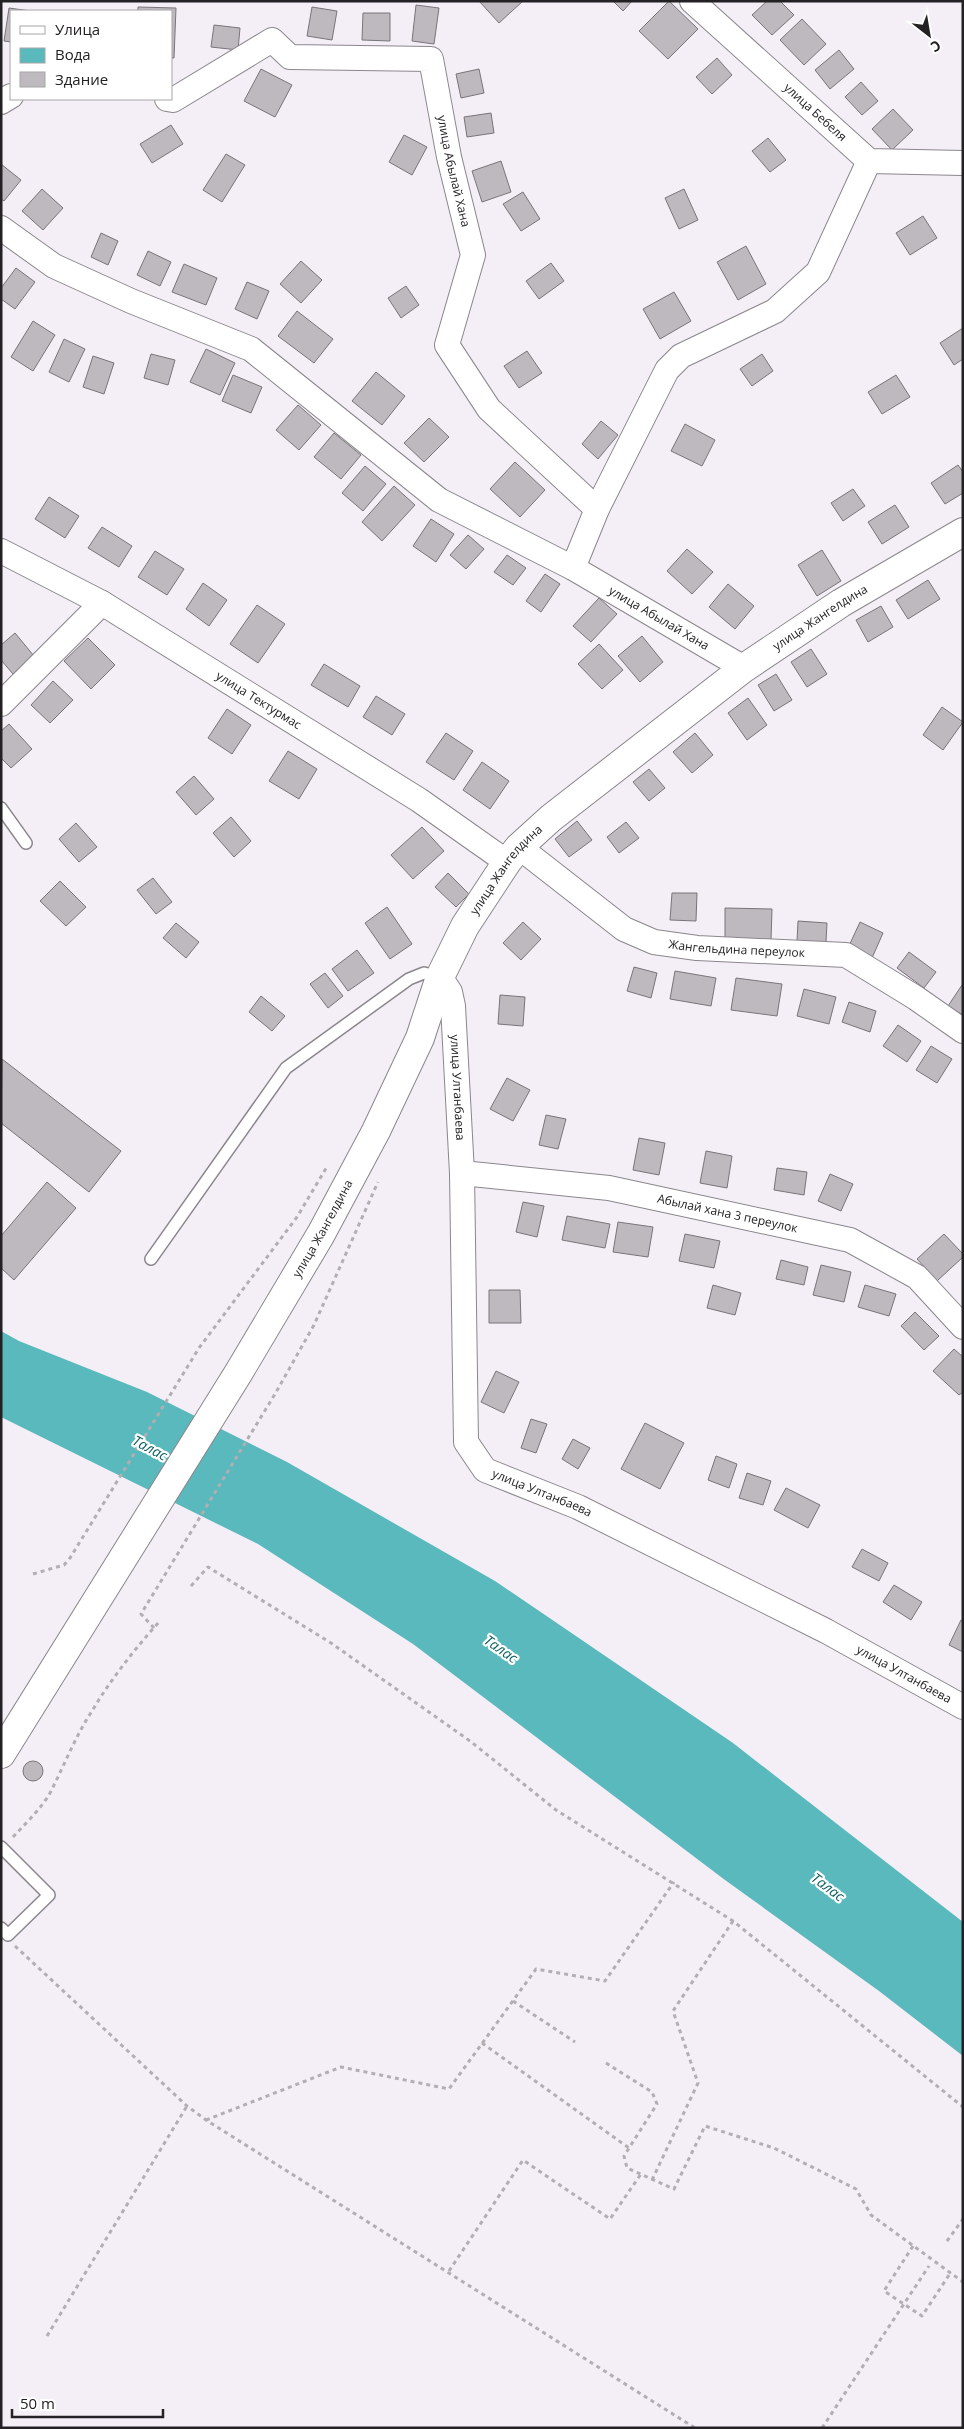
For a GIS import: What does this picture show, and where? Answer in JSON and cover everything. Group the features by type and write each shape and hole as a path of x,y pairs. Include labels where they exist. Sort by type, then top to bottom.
{"street":[{"name":"улица Бебеля","path":"692,1 869,160"},
{"name":"улица Абылай Хана","path":"172,100 272,40 290,57 431,59 449,157 473,255 447,344 489,409 597,509"},
{"path":"573,568 597,509 667,370 680,356 775,311 818,272 869,160 963,163"},
{"name":"улица Абылай Хана","path":"1,228 54,266 131,301 251,349 439,500 573,568 744,668"},
{"name":"улица Жангелдина","path":"1,1754 239,1372 321,1234 376,1131 420,1038 440,977 466,926 513,854 551,818 744,668 841,603 963,532"},
{"name":"улица Тектурмас","path":"1,551 102,604 419,800 513,854"},
{"path":"1,704 102,604"},
{"name":"Жангельдина переулок","path":"513,854 624,929 654,942 697,948 846,955 916,998 963,1031"},
{"name":"улица Ултанбаева","path":"440,977 450,992 453,1006 462,1173 466,1442 485,1470 578,1508 826,1632 963,1707"},
{"name":"Абылай хана 3 переулок","path":"462,1173 609,1188 850,1240 917,1277 963,1327"}],"lane":[{"path":"1,808 26,843"},
{"path":"151,1259 286,1068 409,979 424,973 440,977"},
{"path":"1,1848 49,1895 8,1935 1,1928"}],"path":[{"path":"33,1574 64,1565 70,1558 199,1348 297,1217 330,1162"},
{"path":"154,1628 141,1614 275,1394"},
{"path":"190,1586 208,1567 331,1643 470,1741 556,1810 674,1882 733,1921 963,2107"},
{"path":"1,1848 31,1819 45,1800 92,1711 118,1671 159,1622"},
{"path":"206,2120 341,2066 449,2089 536,1969 605,1981 674,1882"},
{"path":"652,2180 698,2083 673,2011 733,1921"},
{"path":"31,1961 187,2106 206,2120 449,2271 695,2428"},
{"path":"513,2001 575,2042"},
{"path":"482,2043 629,2148"},
{"path":"606,2062 652,2092 657,2104 624,2156 626,2168 674,2190 705,2126 774,2148 856,2189 871,2216 963,2282"},
{"path":"47,2336 187,2106"},
{"path":"449,2271 523,2160 610,2219 641,2174"},
{"path":"947,2240 963,2219"},
{"path":"913,2246 884,2291 922,2316 951,2272"},
{"path":"822,2428 929,2266"}],"water":[{"name":"Талас","path":"1,1331 19,1341 147,1392 287,1462 495,1581 733,1743 963,1922 963,2056 879,1991 725,1880 413,1644 258,1544 1,1417"}],"building":[{"path":"479,1 523,1 499,23"},
{"path":"613,1 632,1 623,11"},
{"path":"669,1 698,29 668,59 639,31"},
{"path":"767,1 780,1 794,15 772,35 752,15"},
{"path":"416,5 439,8 434,44 412,41"},
{"path":"138,7 176,8 174,58 172,58 172,10 138,10"},
{"path":"312,7 337,11 332,40 307,36"},
{"path":"9,8 24,10 10,10 10,42 4,41"},
{"path":"363,13 390,13 390,41 362,40"},
{"path":"802,19 826,44 804,65 780,40"},
{"path":"214,25 240,28 238,50 211,47"},
{"path":"839,50 854,69 830,89 815,70"},
{"path":"717,58 732,75 712,94 696,77"},
{"path":"261,69 292,85 275,117 244,101"},
{"path":"479,69 484,93 461,98 456,74"},
{"path":"861,82 878,101 862,115 845,97"},
{"path":"893,109 913,130 892,150 872,129"},
{"path":"491,113 494,133 467,137 464,117"},
{"path":"171,125 183,144 152,163 140,144"},
{"path":"404,135 427,147 412,175 389,162"},
{"path":"768,138 786,160 770,172 752,151"},
{"path":"226,154 245,165 222,202 203,190"},
{"path":"501,161 511,192 482,202 472,171"},
{"path":"1,164 21,180 4,201 1,199"},
{"path":"42,189 63,208 43,230 22,211"},
{"path":"684,189 698,220 679,229 665,198"},
{"path":"523,192 540,219 521,231 503,204"},
{"path":"923,216 937,238 910,255 896,233"},
{"path":"101,233 118,241 108,265 91,257"},
{"path":"746,246 766,284 738,300 717,262"},
{"path":"148,251 171,262 160,286 137,275"},
{"path":"301,261 322,280 301,303 280,284"},
{"path":"551,263 564,281 539,299 526,281"},
{"path":"184,264 217,278 206,305 172,292"},
{"path":"16,268 35,282 15,309 1,299 1,288"},
{"path":"247,282 269,291 257,319 235,309"},
{"path":"406,286 419,305 401,318 388,298"},
{"path":"674,292 691,321 660,339 643,309"},
{"path":"297,311 333,339 314,363 278,336"},
{"path":"33,321 55,335 33,371 11,357"},
{"path":"963,328 963,359 954,365 940,343"},
{"path":"64,339 85,349 69,382 49,372"},
{"path":"206,349 235,363 220,395 190,382"},
{"path":"527,351 542,373 519,388 504,366"},
{"path":"151,354 175,360 168,385 144,378"},
{"path":"762,354 773,371 752,386 740,369"},
{"path":"93,356 114,363 104,394 83,387"},
{"path":"376,372 405,396 382,425 352,401"},
{"path":"233,375 262,387 251,413 222,401"},
{"path":"896,375 910,397 882,414 868,392"},
{"path":"298,405 321,425 299,450 276,430"},
{"path":"429,418 449,437 424,462 404,443"},
{"path":"601,421 618,435 598,459 582,444"},
{"path":"685,424 715,440 702,466 671,451"},
{"path":"334,433 361,455 341,479 314,457"},
{"path":"515,462 545,490 520,517 490,489"},
{"path":"958,465 963,472 963,493 945,504 931,483"},
{"path":"365,466 386,484 363,511 342,493"},
{"path":"394,486 415,505 382,541 362,522"},
{"path":"853,489 865,506 843,521 831,503"},
{"path":"49,497 79,516 65,538 35,519"},
{"path":"895,505 909,527 882,544 868,522"},
{"path":"431,519 454,534 436,562 413,546"},
{"path":"102,527 132,546 119,567 88,548"},
{"path":"468,535 484,549 466,569 450,555"},
{"path":"687,549 713,572 692,594 667,571"},
{"path":"822,550 841,581 817,596 798,565"},
{"path":"155,551 184,569 167,595 138,577"},
{"path":"507,555 526,568 513,585 494,572"},
{"path":"545,574 560,584 541,612 526,601"},
{"path":"928,580 940,599 908,619 896,600"},
{"path":"203,583 227,600 209,626 186,609"},
{"path":"728,584 754,606 735,629 709,607"},
{"path":"599,598 617,614 591,642 573,626"},
{"path":"257,605 285,624 258,663 230,644"},
{"path":"881,606 893,627 868,642 856,620"},
{"path":"15,633 34,656 13,674 1,660 1,645"},
{"path":"642,636 663,662 640,682 618,656"},
{"path":"88,638 115,665 91,689 64,661"},
{"path":"599,644 623,670 602,689 578,664"},
{"path":"811,649 827,674 807,687 791,662"},
{"path":"324,664 360,686 348,707 311,685"},
{"path":"776,674 792,700 774,711 758,685"},
{"path":"53,681 73,700 50,723 31,705"},
{"path":"376,696 405,714 392,735 363,717"},
{"path":"748,698 767,725 747,740 728,713"},
{"path":"942,707 963,722 943,750 923,735"},
{"path":"227,709 251,725 232,754 208,738"},
{"path":"9,724 32,749 11,768 1,758 1,731"},
{"path":"446,733 473,751 454,780 426,762"},
{"path":"695,733 713,755 692,773 673,752"},
{"path":"288,751 317,769 299,799 269,781"},
{"path":"482,762 509,781 490,809 463,790"},
{"path":"649,769 665,788 649,801 633,782"},
{"path":"194,776 214,799 196,815 176,792"},
{"path":"231,817 251,841 234,857 213,833"},
{"path":"577,821 592,840 569,857 555,839"},
{"path":"626,822 639,838 619,853 607,837"},
{"path":"76,823 97,847 79,862 59,839"},
{"path":"422,827 444,851 413,879 391,855"},
{"path":"448,873 469,894 456,907 435,887"},
{"path":"153,878 172,902 156,914 137,890"},
{"path":"60,881 86,907 66,926 40,901"},
{"path":"672,893 697,893 696,921 670,920"},
{"path":"387,907 412,944 390,959 365,923"},
{"path":"725,908 772,909 771,940 725,940"},
{"path":"798,921 827,923 826,942 797,941"},
{"path":"523,922 541,939 521,960 503,943"},
{"path":"860,922 883,933 872,958 848,948"},
{"path":"176,923 199,942 186,958 163,938"},
{"path":"357,950 374,973 348,991 332,969"},
{"path":"909,952 936,972 924,988 897,968"},
{"path":"634,967 657,973 651,998 627,991"},
{"path":"675,971 716,978 711,1006 670,999"},
{"path":"325,973 343,996 328,1008 310,984"},
{"path":"736,978 782,984 777,1016 731,1010"},
{"path":"963,986 963,1015 948,1006"},
{"path":"804,989 836,997 829,1024 797,1016"},
{"path":"500,995 525,997 523,1026 498,1024"},
{"path":"261,996 285,1016 272,1031 249,1012"},
{"path":"849,1002 876,1011 870,1032 842,1022"},
{"path":"898,1025 921,1041 907,1062 883,1046"},
{"path":"931,1046 952,1059 937,1083 916,1070"},
{"path":"2,1059 121,1151 89,1192 1,1123"},
{"path":"507,1078 530,1090 513,1121 490,1109"},
{"path":"546,1115 566,1119 558,1149 539,1145"},
{"path":"639,1138 665,1143 659,1175 633,1170"},
{"path":"706,1151 732,1156 727,1188 700,1183"},
{"path":"777,1168 807,1172 804,1195 774,1190"},
{"path":"830,1174 853,1184 841,1211 818,1201"},
{"path":"47,1182 76,1208 14,1280 1,1268 1,1236"},
{"path":"523,1202 544,1206 537,1237 516,1232"},
{"path":"567,1216 610,1224 605,1248 562,1240"},
{"path":"618,1222 653,1227 648,1257 613,1252"},
{"path":"685,1234 720,1241 714,1268 679,1261"},
{"path":"944,1234 963,1254 963,1257 937,1281 917,1259"},
{"path":"781,1260 808,1267 804,1285 776,1279"},
{"path":"821,1265 851,1272 844,1302 813,1295"},
{"path":"713,1285 741,1293 735,1315 707,1308"},
{"path":"865,1285 896,1294 889,1316 858,1307"},
{"path":"489,1290 520,1290 521,1323 489,1323"},
{"path":"915,1312 939,1336 924,1350 901,1326"},
{"path":"954,1349 963,1357 963,1392 959,1395 933,1371"},
{"path":"496,1371 519,1382 504,1413 481,1402"},
{"path":"531,1419 547,1424 536,1453 521,1448"},
{"path":"645,1423 684,1443 660,1489 621,1469"},
{"path":"573,1439 590,1448 578,1469 562,1459"},
{"path":"716,1456 737,1464 729,1488 708,1480"},
{"path":"747,1473 771,1481 763,1505 739,1498"},
{"path":"786,1488 820,1505 808,1528 774,1510"},
{"path":"862,1549 888,1563 879,1581 852,1567"},
{"path":"894,1585 922,1602 911,1620 883,1602"},
{"path":"961,1620 963,1621 963,1652 949,1645"},
{"path":"33,1761 40,1764 43,1771 40,1778 33,1781 26,1778 23,1771 26,1764"}]}
